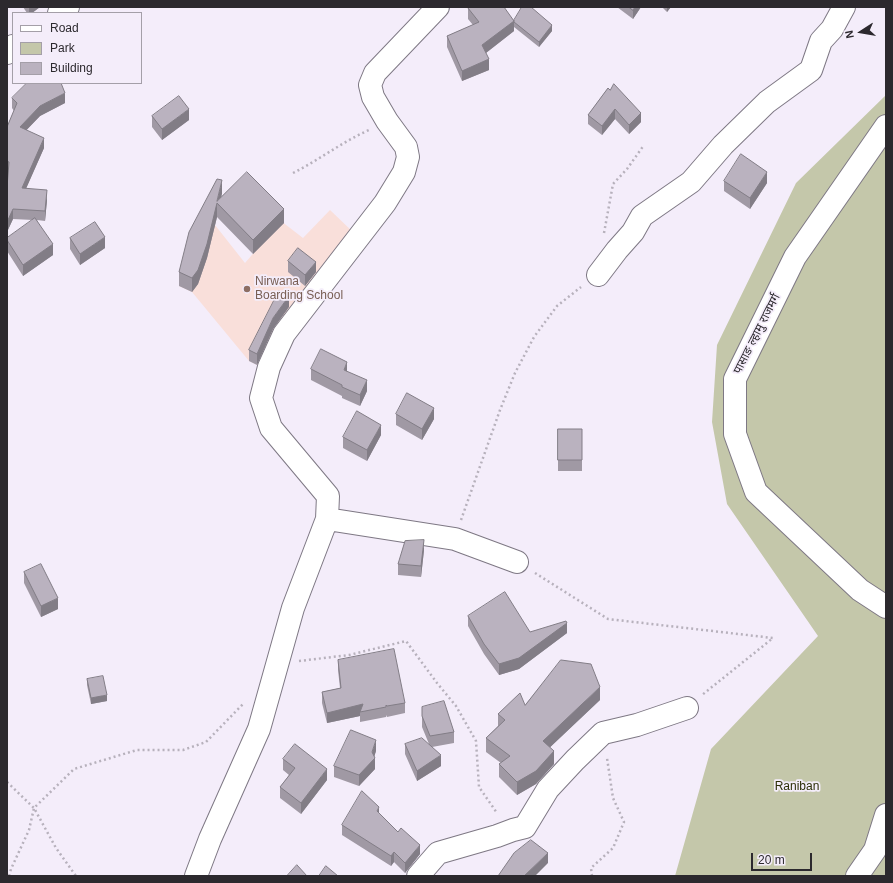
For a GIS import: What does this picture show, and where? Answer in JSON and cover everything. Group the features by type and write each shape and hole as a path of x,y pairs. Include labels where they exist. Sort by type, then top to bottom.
{"street":[{"path":"196,876 210,840 259,729 276,664 293,608 327,519 328,496 271,428 261,398 269,367 284,334 385,203 404,172 408,157 406,148 387,121 373,97 370,85 375,73 438,7"},
{"path":"598,275 633,232 642,216 692,182 723,145 767,102 812,70 821,41 832,29 844,7"},
{"name":"पासाङ ल्हामु राजमर्ग","path":"886,126 796,257 735,379 734,434 756,492 860,590 886,607"},
{"path":"327,519 455,540 517,562"},
{"path":"418,876 438,853 525,827 548,789 603,733 638,725 687,708"},
{"path":"857,876 875,850 886,815"}],"path":[{"path":"293,173 308,166 353,138 387,121"},
{"path":"603,236 613,184 627,169 644,145"},
{"path":"455,540 500,410 515,373 534,337 557,306 598,275"},
{"path":"517,562 608,619 773,638 687,708"},
{"path":"276,664 349,655 406,641 436,682 456,706 476,741 479,787 501,817 497,836"},
{"path":"9,876 10,869 29,830 34,808 74,769 137,750 183,750 206,742 247,698"},
{"path":"592,876 591,868 613,848 624,822 613,798 603,733"},
{"path":"7,782 34,808 56,848 76,876"}],"shaded area":[{"name":"Nirwana Boarding School","path":"330,210 353,232 264,368 249,361 192,292 179,286 189,246 204,217 215,225 245,263 281,221 303,238"}],"green space":[{"name":"Raniban","path":"886,95 886,876 675,876 711,749 818,636 727,504 712,422 717,345 796,183"}],"building":[{"path":"504,7 514,21 482,45 489,59 462,71 447,36 479,22 468,8"},
{"path":"522,7 531,7 552,25 539,42 514,22"},
{"path":"26,84 61,84 65,93 40,106 20,127 44,138 22,188 47,190 45,211 13,209 7,222 9,162 7,161 7,127 17,103 12,98"},
{"path":"614,84 641,113 629,125 615,109 602,126 588,115 608,88 610,90"},
{"path":"179,96 189,109 162,129 152,116"},
{"path":"741,154 767,172 750,198 724,181"},
{"path":"247,172 284,209 253,240 217,203 207,244 198,270 192,278 179,272 189,232 217,179 222,180 217,201"},
{"path":"35,218 53,244 23,265 7,238"},
{"path":"95,222 105,237 80,254 70,238"},
{"path":"298,248 316,262 305,275 288,261"},
{"path":"279,291 289,296 273,318 257,354 249,350"},
{"path":"321,349 347,362 344,370 367,380 360,395 342,387 342,385 311,369"},
{"path":"407,393 434,408 422,429 396,414"},
{"path":"357,411 381,425 367,450 343,437"},
{"path":"558,429 582,429 582,460 558,460"},
{"path":"424,540 421,566 398,564 405,541"},
{"path":"41,564 58,598 41,606 24,572"},
{"path":"505,592 530,632 566,621 567,623 519,658 499,664 484,644 468,616"},
{"path":"394,649 405,703 386,705 386,707 360,712 363,704 327,713 322,692 341,688 338,660"},
{"path":"561,660 591,664 600,687 543,741 554,751 536,771 517,782 499,764 510,756 486,738 505,720 498,714 520,693 525,705"},
{"path":"103,676 107,695 91,698 87,679"},
{"path":"444,701 454,732 430,736 422,716 422,707"},
{"path":"351,730 376,740 372,752 375,758 359,775 334,766"},
{"path":"422,738 441,755 417,771 405,744"},
{"path":"295,744 327,769 301,803 280,787 295,768 283,759"},
{"path":"362,791 379,807 377,811 398,832 401,828 420,845 405,863 394,852 391,856 342,825"},
{"path":"531,840 548,853 524,876 498,876 514,853"},
{"path":"297,865 307,876 287,876"},
{"path":"326,866 338,876 319,876"}],"place":[{"name":"Nirwana Boarding School","path":"247,289"}]}
